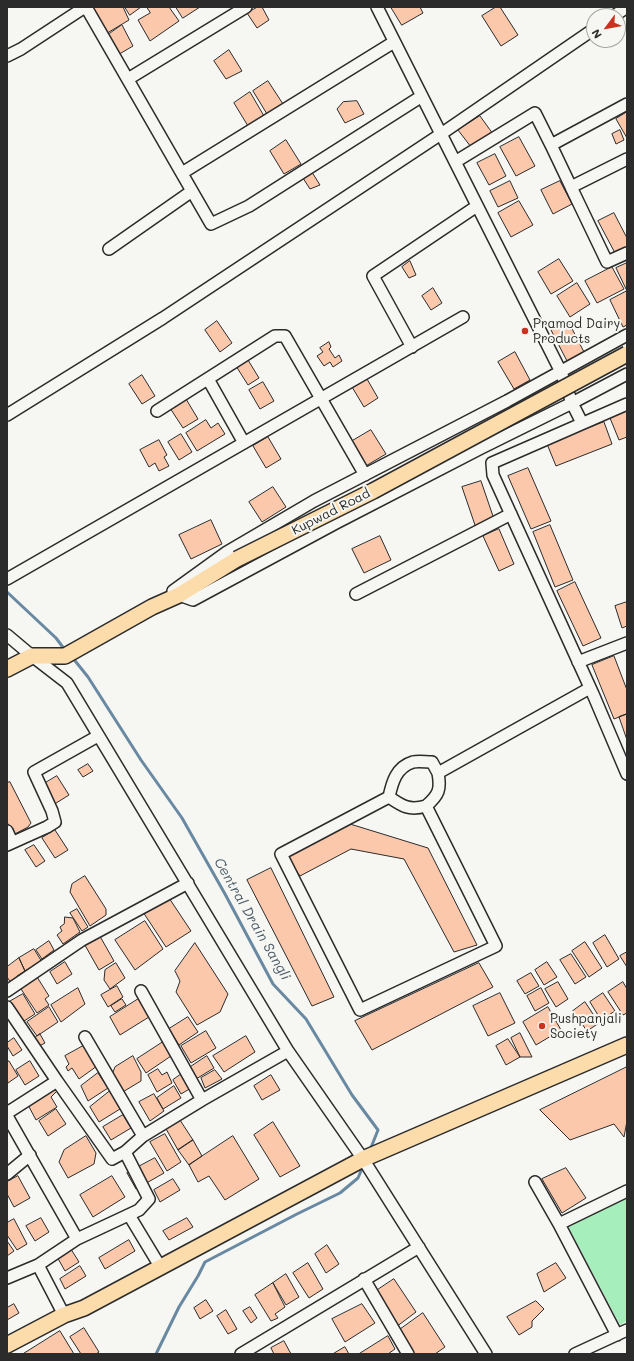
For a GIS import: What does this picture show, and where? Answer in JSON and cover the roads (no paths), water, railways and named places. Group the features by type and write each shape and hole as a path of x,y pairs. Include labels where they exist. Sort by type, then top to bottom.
{"main road":[{"name":"Kupwad Road","path":"32,656 65,656 152,607 179,595 237,559 373,492 627,354"},
{"path":"7,669 32,656"},
{"path":"7,1344 64,1315 84,1308 161,1268 363,1159 627,1045"}],"street":[{"path":"7,56 21,49 86,7 211,224 250,206 422,96"},
{"path":"128,79 246,7"},
{"path":"377,7 561,372 572,403 582,423"},
{"path":"7,415 164,318 441,134 586,34"},
{"path":"182,173 394,42"},
{"path":"551,145 627,104"},
{"path":"455,162 535,113 607,262 627,253"},
{"path":"571,187 627,159"},
{"path":"109,249 192,191"},
{"path":"412,346 373,276 477,206"},
{"path":"7,579 463,317"},
{"path":"152,607 227,552 314,501 561,372 627,335"},
{"path":"157,411 275,336 285,336 365,475"},
{"path":"179,595 193,600 336,523 627,374"},
{"path":"208,379 244,443"},
{"path":"492,463 627,404"},
{"path":"481,448 492,463 493,475 590,688 627,774"},
{"path":"356,594 511,514"},
{"path":"7,634 32,656 67,683 288,1051 363,1159 486,1354"},
{"path":"578,662 627,643"},
{"path":"438,772 590,688"},
{"path":"7,831 10,844 47,828 55,822 52,811 34,772 98,736"},
{"path":"389,797 404,807 417,808 426,806 436,798 440,784 438,772 432,762 412,762 394,776 389,797 281,854 360,1010 496,946 426,806"},
{"path":"7,991 82,940 188,883"},
{"path":"140,991 202,1100"},
{"path":"7,1007 112,1159 125,1152 143,1136 202,1100 288,1051"},
{"path":"85,1037 143,1136"},
{"path":"7,1113 57,1081"},
{"path":"7,1116 77,1239"},
{"path":"7,1278 38,1265 77,1239 139,1210 149,1199 125,1152"},
{"path":"7,1174 30,1155"},
{"path":"535,1182 622,1332 575,1354"},
{"path":"560,1224 627,1191"},
{"path":"129,1215 161,1268"},
{"path":"241,1354 419,1247"},
{"path":"38,1265 64,1315"},
{"path":"364,1279 408,1354"}],"waterway":[{"name":"Central Drain Sangli","path":"7,592 56,638 65,650"},
{"name":"Central Drain Sangli","path":"72,657 88,677 141,760 182,818 273,984 306,1019 352,1095 378,1130 370,1150"},
{"name":"Central Drain Sangli","path":"156,1354 179,1307 205,1262 340,1193 358,1178 364,1164"}],"place":[{"name":"Pramod Dairy Products","path":"525,331"},
{"name":"Pushpanjali Society","path":"542,1026"}]}
